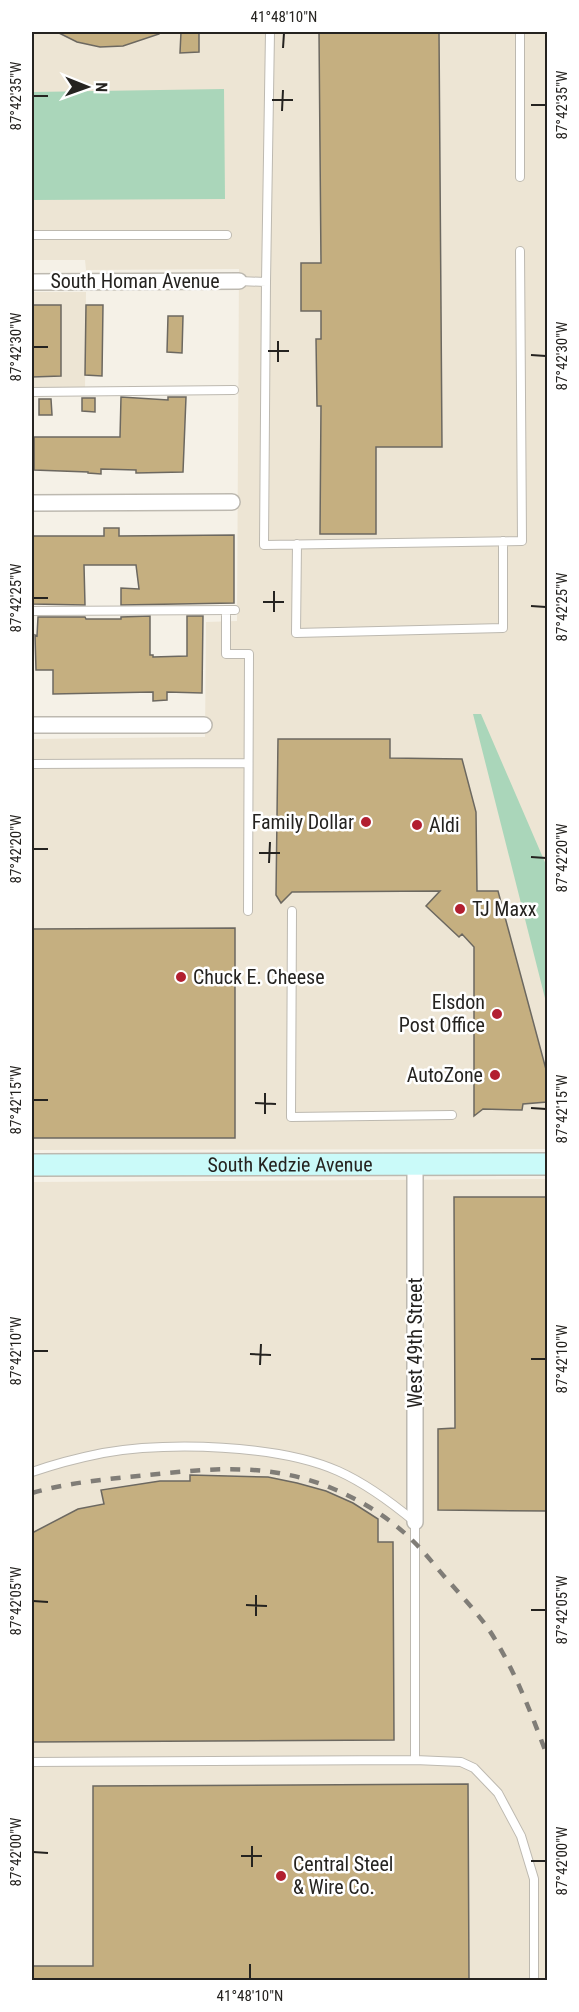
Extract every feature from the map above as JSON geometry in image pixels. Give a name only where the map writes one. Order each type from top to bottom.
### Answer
[{"type":"main road","name":"South Kedzie Avenue","points":[[32,1165],[548,1164]]},
{"type":"street","name":"South Homan Avenue","points":[[32,282],[239,281]]},
{"type":"street","points":[[32,503],[232,502]]},
{"type":"street","points":[[32,725],[204,725]]},
{"type":"street","name":"West 49th Street","points":[[414,1522],[415,1164]]},
{"type":"lane","points":[[270,32],[264,544],[522,541],[520,251]]},
{"type":"lane","points":[[520,32],[520,177]]},
{"type":"lane","points":[[32,235],[227,235]]},
{"type":"lane","points":[[239,281],[266,282]]},
{"type":"lane","points":[[32,392],[234,390]]},
{"type":"lane","points":[[297,544],[296,633],[503,628],[503,541]]},
{"type":"lane","points":[[32,611],[231,610],[226,654],[249,654],[248,911]]},
{"type":"lane","points":[[32,764],[248,763]]},
{"type":"lane","points":[[292,911],[291,1117],[452,1115]]},
{"type":"lane","points":[[32,1472],[104,1453],[146,1449],[185,1448],[270,1452],[336,1470],[392,1503],[414,1522],[416,1760]]},
{"type":"lane","points":[[32,1762],[416,1760],[461,1762],[474,1768],[498,1793],[521,1836],[534,1879],[534,1980]]},
{"type":"shaded area","points":[[32,32],[547,32],[547,1149],[32,1150],[32,739],[205,737],[206,622],[237,621],[239,269],[86,270],[85,260],[32,260]]},
{"type":"shaded area","points":[[32,292],[86,292],[85,392],[32,392]]},
{"type":"shaded area","points":[[547,1179],[547,1980],[32,1980],[32,1182]]},
{"type":"green space","points":[[224,89],[225,199],[32,200],[32,92]]},
{"type":"green space","points":[[473,714],[481,714],[547,867],[547,1006]]},
{"type":"building","points":[[57,32],[159,32],[159,34],[123,46],[100,47],[77,42]]},
{"type":"building","points":[[181,32],[199,32],[199,52],[180,53]]},
{"type":"building","points":[[319,32],[439,32],[442,447],[376,447],[376,534],[320,534],[321,406],[317,406],[316,339],[321,339],[321,311],[301,311],[301,263],[321,263]]},
{"type":"building","points":[[32,305],[61,305],[61,376],[32,377]]},
{"type":"building","points":[[86,305],[103,305],[102,376],[85,375]]},
{"type":"building","points":[[168,316],[183,316],[182,353],[167,352]]},
{"type":"building","points":[[121,397],[168,400],[168,397],[186,397],[183,472],[136,473],[136,470],[101,469],[101,474],[34,470],[34,437],[120,437]]},
{"type":"building","points":[[82,398],[95,398],[95,412],[82,411]]},
{"type":"building","points":[[39,399],[51,399],[52,415],[39,415]]},
{"type":"building","points":[[104,528],[119,528],[119,536],[234,535],[234,603],[121,605],[121,588],[139,589],[136,565],[84,565],[85,605],[32,604],[32,536],[104,536]]},
{"type":"building","points":[[150,616],[150,655],[153,657],[187,656],[187,616],[203,616],[202,693],[167,692],[167,700],[153,701],[153,692],[53,694],[53,670],[36,670],[35,635],[37,636],[38,617],[121,619],[121,617]]},
{"type":"building","points":[[278,739],[390,739],[390,758],[462,759],[476,812],[477,891],[498,891],[547,1073],[547,1102],[523,1104],[522,1110],[483,1109],[474,1116],[474,947],[462,934],[459,937],[426,906],[440,891],[292,892],[281,903],[276,895]]},
{"type":"building","points":[[235,928],[235,1138],[32,1138],[32,929]]},
{"type":"building","points":[[454,1197],[548,1197],[548,1511],[438,1510],[438,1429],[455,1428]]},
{"type":"building","points":[[190,1475],[268,1477],[297,1483],[326,1491],[353,1503],[378,1519],[378,1542],[393,1542],[394,1740],[32,1742],[32,1533],[78,1509],[104,1504],[101,1490],[160,1481],[190,1481]]},
{"type":"building","name":"Central Steel & Wire Co.","points":[[468,1784],[469,1980],[32,1980],[32,1966],[93,1966],[93,1786]]},
{"type":"railway","points":[[32,1493],[104,1480],[183,1471],[236,1469],[272,1472],[306,1479],[357,1500],[388,1520],[415,1543],[486,1626],[518,1684],[548,1758]]},
{"type":"place","name":"Family Dollar","points":[[366,822]]},
{"type":"place","name":"Aldi","points":[[417,825]]},
{"type":"place","name":"TJ Maxx","points":[[460,909]]},
{"type":"place","name":"Chuck E. Cheese","points":[[181,977]]},
{"type":"place","name":"Elsdon Post Office","points":[[497,1014]]},
{"type":"place","name":"AutoZone","points":[[495,1075]]},
{"type":"place","name":"Central Steel & Wire Co.","points":[[281,1876]]}]
